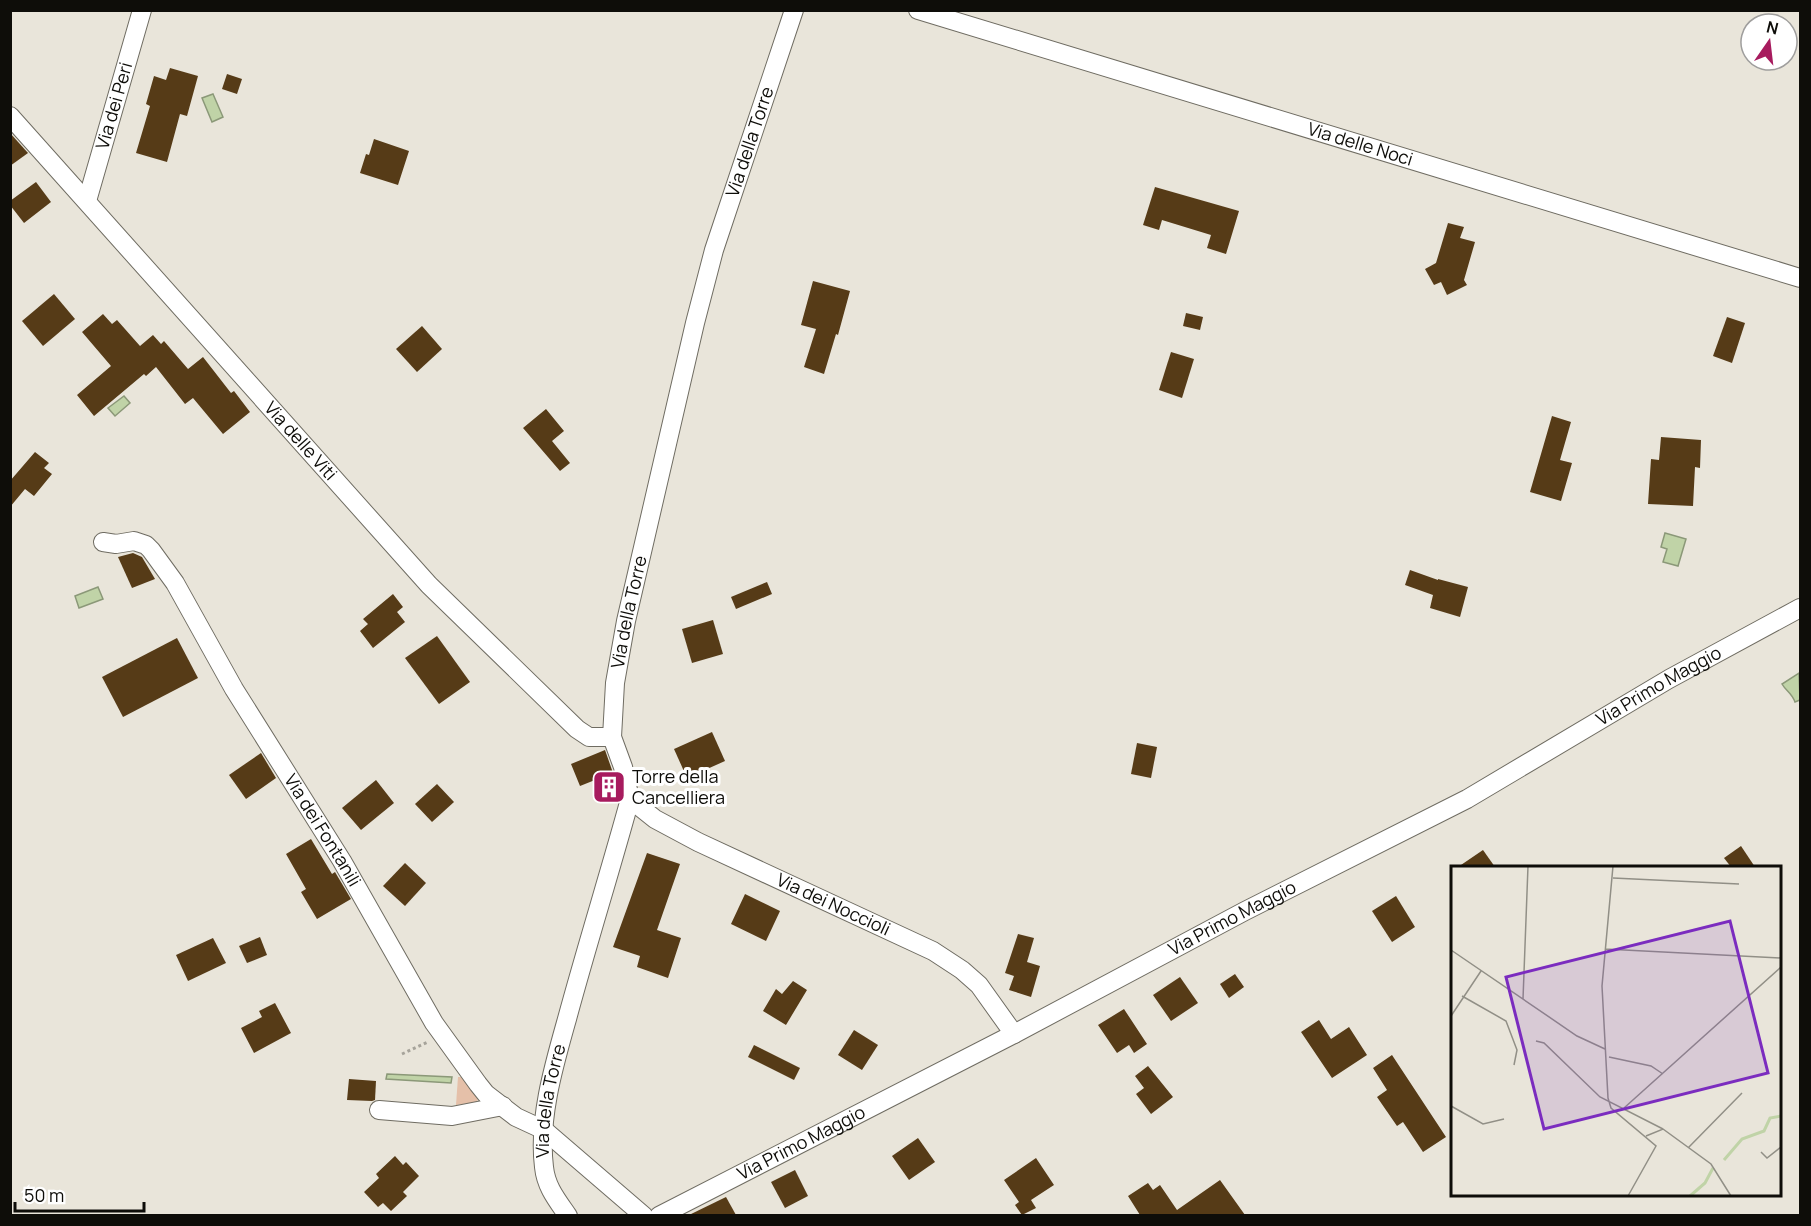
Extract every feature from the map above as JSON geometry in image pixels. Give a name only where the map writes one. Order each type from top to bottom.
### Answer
[{"type":"street","name":"Via dei Peri","points":[[87,201],[142,10]]},
{"type":"street","name":"Via della Torre","points":[[568,1215],[552,1194],[546,1179],[543,1166],[544,1130],[550,1085],[560,1044],[630,799],[623,767],[612,737],[615,683],[626,621],[695,322],[729,202],[794,10]]},
{"type":"street","name":"Via delle Noci","points":[[918,10],[1800,278]]},
{"type":"street","name":"Via delle Viti","points":[[10,116],[429,585],[577,729],[589,736],[612,737]]},
{"type":"street","name":"Via dei Fontanili","points":[[103,542],[116,544],[134,541],[146,544],[151,549],[175,583],[234,689],[342,861],[434,1023],[486,1094],[526,1122],[544,1130]]},
{"type":"street","name":"Via Primo Maggio","points":[[659,1215],[1014,1034],[1245,911],[1467,799],[1669,679],[1800,608]]},
{"type":"street","name":"Via dei Noccioli","points":[[630,799],[655,819],[698,842],[933,951],[962,970],[979,985],[1014,1034]]},
{"type":"street","points":[[379,1110],[452,1116],[503,1106]]},
{"type":"street","points":[[544,1130],[644,1215]]},
{"type":"path","points":[[402,1054],[443,1035]]},
{"type":"shaded area","points":[[213,94],[223,117],[212,122],[202,98]]},
{"type":"shaded area","points":[[124,396],[130,403],[115,416],[108,408]]},
{"type":"shaded area","points":[[1665,533],[1686,539],[1678,566],[1663,562],[1667,549],[1661,547]]},
{"type":"shaded area","points":[[98,587],[103,599],[79,608],[75,596]]},
{"type":"shaded area","points":[[1799,673],[1800,700],[1795,702],[1782,684]]},
{"type":"shaded area","points":[[387,1074],[452,1077],[451,1083],[386,1079]]},
{"type":"shaded area","points":[[458,1077],[461,1077],[478,1098],[477,1102],[456,1105]]},
{"type":"building","points":[[170,68],[198,76],[187,116],[180,114],[167,162],[136,153],[150,106],[146,104],[154,76],[166,80]]},
{"type":"building","points":[[227,74],[242,79],[237,94],[222,89]]},
{"type":"building","points":[[10,133],[28,153],[10,166]]},
{"type":"building","points":[[374,139],[409,151],[398,185],[360,173]]},
{"type":"building","points":[[36,182],[51,202],[24,223],[10,205],[10,201]]},
{"type":"building","points":[[1155,187],[1239,211],[1226,254],[1207,248],[1211,235],[1162,220],[1159,230],[1143,225]]},
{"type":"building","points":[[1448,223],[1464,227],[1460,238],[1475,242],[1464,280],[1467,285],[1447,295],[1441,282],[1434,285],[1425,269],[1436,263]]},
{"type":"building","points":[[813,281],[850,291],[824,374],[804,367],[816,329],[801,325]]},
{"type":"building","points":[[54,294],[75,319],[43,346],[22,321]]},
{"type":"building","points":[[1186,313],[1203,317],[1200,330],[1183,326]]},
{"type":"building","points":[[103,314],[112,324],[117,320],[140,346],[153,335],[161,344],[164,341],[188,369],[203,357],[231,393],[234,391],[250,412],[223,434],[193,398],[185,404],[156,367],[146,376],[144,374],[94,416],[77,395],[111,366],[82,332]]},
{"type":"building","points":[[1727,317],[1745,323],[1732,363],[1713,356]]},
{"type":"building","points":[[422,326],[442,349],[417,372],[396,349]]},
{"type":"building","points":[[1171,352],[1194,359],[1182,398],[1159,390]]},
{"type":"building","points":[[546,409],[564,431],[552,441],[570,463],[560,471],[523,428]]},
{"type":"building","points":[[1552,416],[1571,422],[1560,460],[1572,463],[1561,501],[1530,492]]},
{"type":"building","points":[[1661,437],[1701,440],[1700,468],[1695,467],[1693,506],[1648,504],[1651,459],[1659,460]]},
{"type":"building","points":[[35,452],[49,463],[44,468],[52,474],[34,496],[25,489],[10,507],[10,481]]},
{"type":"building","points":[[133,553],[142,557],[155,579],[132,588],[118,557]]},
{"type":"building","points":[[1410,570],[1468,587],[1460,617],[1430,608],[1433,595],[1405,585]]},
{"type":"building","points":[[767,582],[772,594],[736,609],[731,597]]},
{"type":"building","points":[[393,594],[403,607],[397,612],[405,622],[373,648],[360,631],[368,624],[363,619]]},
{"type":"building","points":[[713,620],[723,654],[692,663],[682,629]]},
{"type":"building","points":[[437,636],[470,682],[439,704],[405,658]]},
{"type":"building","points":[[177,638],[198,678],[123,717],[102,677]]},
{"type":"building","points":[[712,732],[725,761],[687,778],[674,749]]},
{"type":"building","points":[[1137,743],[1157,747],[1151,778],[1131,774]]},
{"type":"building","points":[[605,750],[617,793],[603,799],[595,780],[580,786],[571,764]]},
{"type":"building","points":[[261,753],[276,778],[246,799],[229,775]]},
{"type":"building","points":[[376,780],[394,803],[361,830],[342,808]]},
{"type":"building","points":[[437,784],[454,802],[432,822],[415,804]]},
{"type":"building","points":[[311,839],[332,874],[335,872],[351,899],[317,919],[301,892],[306,889],[286,854]]},
{"type":"building","points":[[1741,846],[1754,866],[1730,866],[1724,858]]},
{"type":"building","points":[[1483,850],[1494,866],[1459,866]]},
{"type":"building","points":[[647,853],[680,864],[657,930],[681,938],[668,978],[637,967],[640,956],[613,947]]},
{"type":"building","points":[[405,863],[426,883],[405,906],[383,886]]},
{"type":"building","points":[[745,894],[780,911],[766,941],[731,924]]},
{"type":"building","points":[[1396,896],[1415,927],[1392,942],[1372,911]]},
{"type":"building","points":[[1018,934],[1034,938],[1027,962],[1040,966],[1031,997],[1009,990],[1014,976],[1005,973]]},
{"type":"building","points":[[260,937],[267,955],[247,963],[239,946]]},
{"type":"building","points":[[213,938],[226,963],[188,981],[176,955]]},
{"type":"building","points":[[1235,974],[1244,987],[1229,998],[1220,984]]},
{"type":"building","points":[[1180,977],[1198,1003],[1171,1021],[1153,995]]},
{"type":"building","points":[[793,981],[807,990],[786,1025],[763,1011],[776,989],[782,994]]},
{"type":"building","points":[[275,1003],[291,1033],[254,1053],[241,1028],[262,1017],[259,1011]]},
{"type":"building","points":[[1124,1009],[1147,1044],[1134,1053],[1129,1045],[1117,1053],[1098,1025]]},
{"type":"building","points":[[1319,1020],[1331,1039],[1349,1027],[1367,1055],[1332,1078],[1301,1032]]},
{"type":"building","points":[[854,1030],[878,1045],[862,1070],[838,1055]]},
{"type":"building","points":[[754,1045],[800,1068],[794,1080],[748,1057]]},
{"type":"building","points":[[1392,1055],[1446,1137],[1423,1152],[1403,1122],[1397,1126],[1377,1097],[1387,1090],[1373,1068]]},
{"type":"building","points":[[1148,1066],[1173,1097],[1151,1114],[1136,1094],[1144,1088],[1135,1076]]},
{"type":"building","points":[[349,1079],[376,1081],[375,1100],[347,1100]]},
{"type":"building","points":[[918,1138],[935,1162],[909,1180],[892,1156]]},
{"type":"building","points":[[395,1156],[403,1165],[406,1162],[419,1176],[403,1192],[407,1196],[391,1211],[383,1203],[378,1207],[364,1192],[379,1178],[376,1174]]},
{"type":"building","points":[[1036,1158],[1054,1185],[1031,1200],[1036,1208],[1022,1215],[1015,1205],[1019,1202],[1004,1180]]},
{"type":"building","points":[[795,1170],[808,1196],[785,1208],[771,1182]]},
{"type":"building","points":[[1220,1180],[1245,1215],[1140,1215],[1128,1196],[1148,1183],[1153,1190],[1160,1185],[1177,1210]]},
{"type":"building","points":[[726,1197],[736,1215],[689,1215]]},
{"type":"place","name":"Torre della Cancelliera","points":[[609,787]]}]
